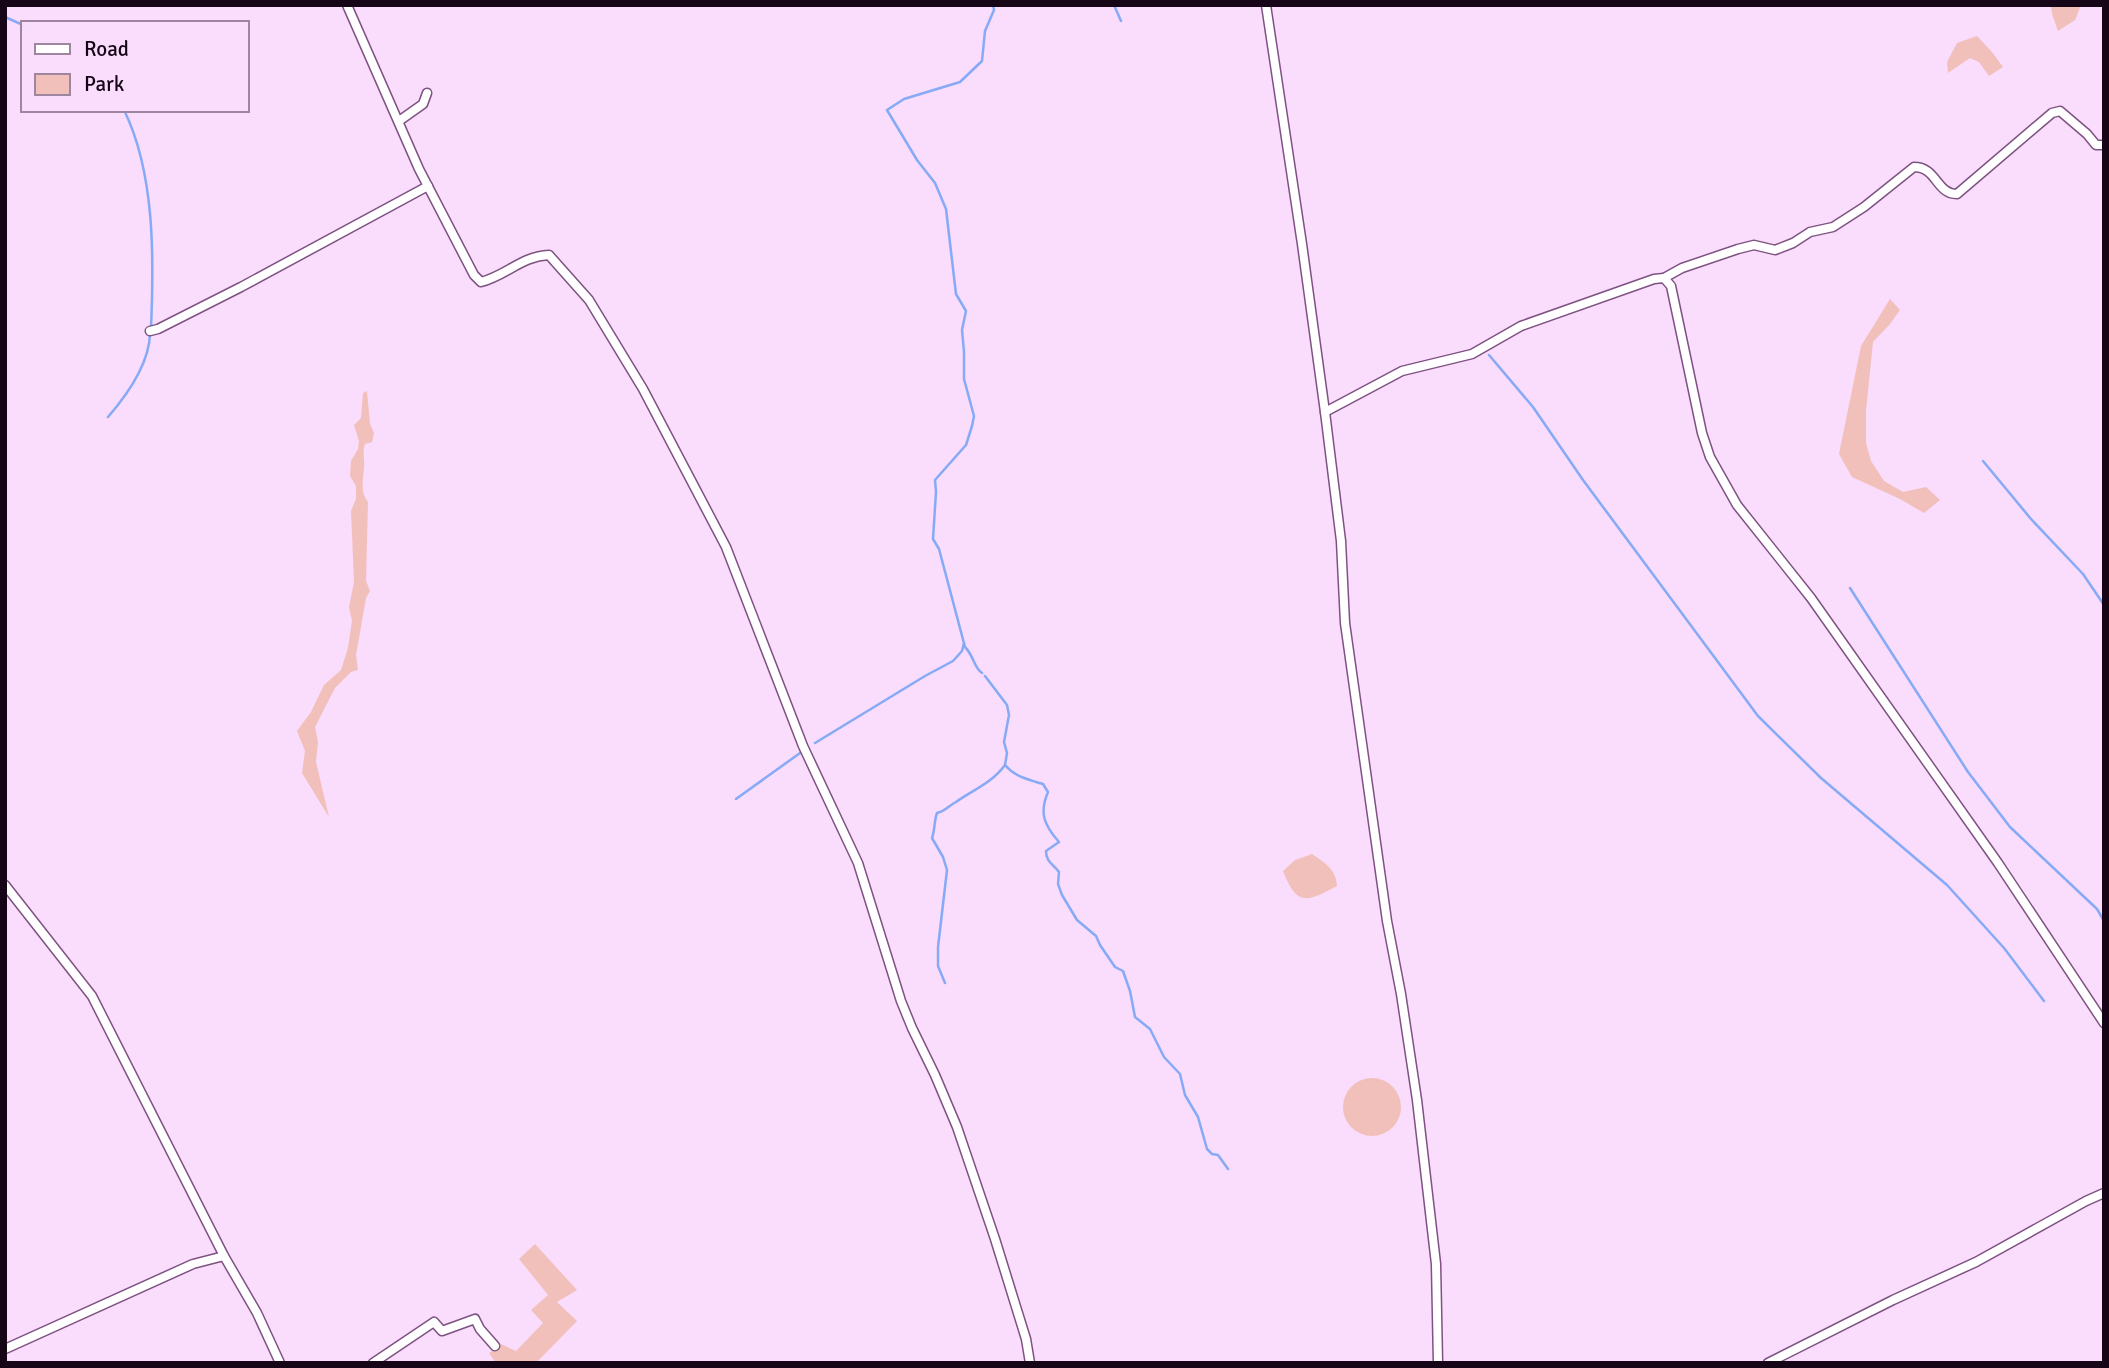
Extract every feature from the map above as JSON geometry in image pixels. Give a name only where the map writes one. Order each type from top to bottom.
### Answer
[{"type":"street","points":[[347,5],[428,186],[474,275],[481,282],[534,255],[549,255],[574,281],[589,300],[643,389],[726,547],[803,746],[858,863],[901,1001],[957,1128],[1026,1339],[1030,1363]]},
{"type":"street","points":[[1266,5],[1325,412],[1341,541],[1345,622],[1387,921],[1417,1100],[1436,1264],[1438,1363]]},
{"type":"street","points":[[399,121],[423,104],[427,93]]},
{"type":"street","points":[[1325,412],[1402,371],[1472,354],[1521,326],[1746,247],[1754,245],[1775,250],[1810,232],[1833,227],[1864,207],[1914,167],[1923,167],[1941,187],[1951,194],[1957,194],[2052,113],[2060,111],[2096,145],[2104,145]]},
{"type":"street","points":[[150,331],[241,287],[428,186]]},
{"type":"street","points":[[1664,278],[1671,286],[1706,445],[1737,505],[1819,609],[1998,863],[2104,1023]]},
{"type":"street","points":[[5,886],[92,996],[224,1256],[257,1312],[280,1363]]},
{"type":"street","points":[[1768,1363],[1976,1262],[2086,1201],[2104,1194]]},
{"type":"street","points":[[5,1349],[193,1264],[224,1256]]},
{"type":"street","points":[[373,1363],[434,1322],[442,1331],[475,1320],[495,1346]]},
{"type":"green space","points":[[2051,5],[2081,5],[2075,20],[2058,31]]},
{"type":"green space","points":[[1977,36],[2003,67],[1989,76],[1979,62],[1970,58],[1948,73],[1947,62],[1957,43]]},
{"type":"green space","points":[[1890,299],[1900,310],[1873,342],[1866,411],[1866,443],[1871,461],[1884,481],[1903,492],[1926,487],[1940,500],[1924,513],[1852,477],[1839,454],[1861,346]]},
{"type":"green space","points":[[367,391],[370,424],[374,433],[372,442],[364,447],[363,481],[368,502],[366,581],[370,591],[366,598],[356,655],[358,670],[351,672],[335,688],[315,727],[318,742],[316,762],[329,817],[302,773],[305,751],[297,731],[311,712],[324,685],[341,670],[348,648],[352,621],[349,607],[354,582],[351,511],[356,499],[356,486],[350,476],[351,461],[359,441],[354,425],[361,418],[363,393]]},
{"type":"green space","points":[[1312,854],[1332,871],[1337,886],[1304,898],[1293,891],[1283,871],[1295,860]]},
{"type":"green space","points":[[1372,1078],[1388,1083],[1396,1091],[1401,1107],[1396,1123],[1388,1131],[1372,1136],[1356,1131],[1348,1123],[1343,1107],[1348,1091],[1356,1083]]},
{"type":"green space","points":[[535,1244],[577,1290],[557,1302],[577,1321],[536,1363],[496,1363],[489,1353],[501,1344],[516,1351],[543,1323],[531,1310],[548,1295],[519,1259]]},
{"type":"waterway","points":[[982,673],[965,647],[939,549],[933,539],[935,480],[966,445],[974,416],[964,379],[962,330],[966,311],[956,294],[946,209],[935,183],[917,160],[887,110],[904,99],[960,82],[982,61],[985,31],[994,10],[993,5]]},
{"type":"waterway","points":[[1114,5],[1121,21]]},
{"type":"waterway","points":[[5,17],[21,24]]},
{"type":"waterway","points":[[125,112],[142,161],[147,188],[152,245],[151,328]]},
{"type":"waterway","points":[[108,417],[141,368],[149,346],[150,334]]},
{"type":"waterway","points":[[1489,355],[1533,407],[1583,480],[1758,716],[1821,778],[1947,885],[2004,948],[2044,1001]]},
{"type":"waterway","points":[[1983,461],[2031,519],[2083,574],[2104,605]]},
{"type":"waterway","points":[[1850,588],[1968,772],[2010,827],[2097,909],[2104,921]]},
{"type":"waterway","points":[[815,743],[953,661],[962,651],[964,643]]},
{"type":"waterway","points":[[985,676],[1007,705],[1009,715],[1004,742],[1007,753],[1005,765],[1018,775],[1043,784],[1048,792],[1044,818],[1059,842],[1046,851],[1046,855],[1059,872],[1058,884],[1062,895],[1077,920],[1096,936],[1115,967],[1123,971],[1135,1017],[1150,1029],[1164,1057],[1180,1074],[1185,1095],[1198,1117],[1207,1149],[1218,1155],[1228,1169]]},
{"type":"waterway","points":[[736,799],[800,753]]},
{"type":"waterway","points":[[945,983],[938,966],[938,947],[947,870],[932,838],[936,816],[988,781],[1005,765]]}]
